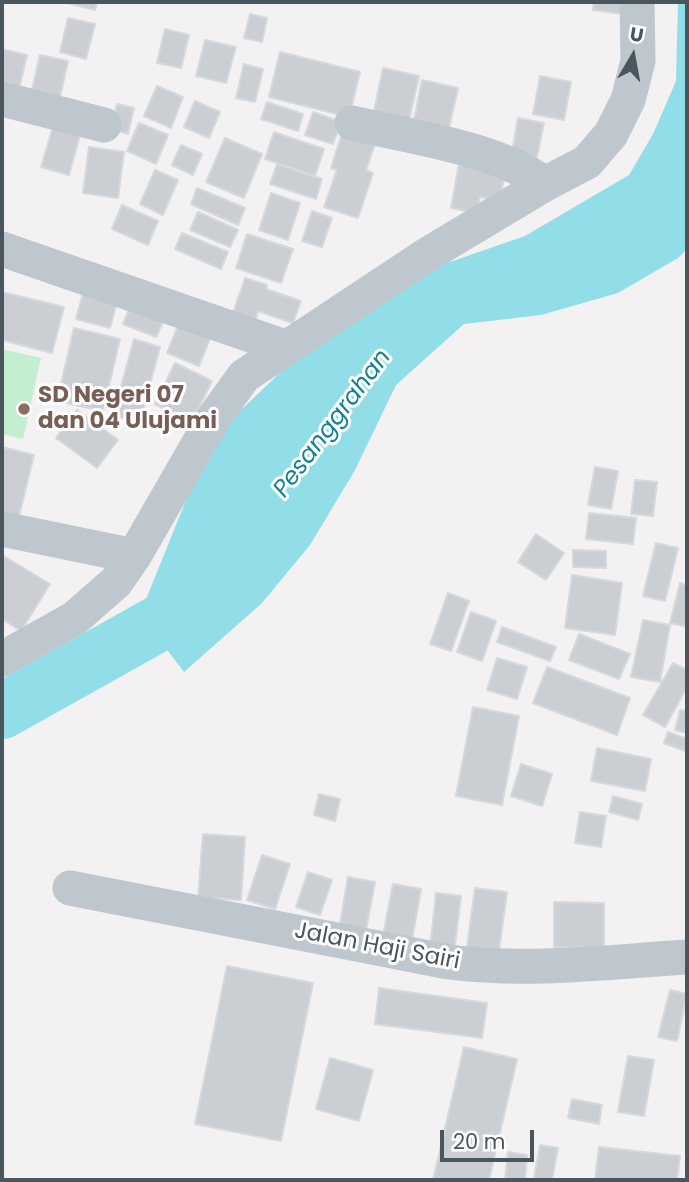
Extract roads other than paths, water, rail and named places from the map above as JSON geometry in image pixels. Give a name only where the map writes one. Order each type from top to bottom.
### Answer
[{"type":"street","points":[[2,659],[75,618],[116,582],[134,556],[213,419],[244,376],[425,256],[587,162],[611,134],[628,100],[638,61],[637,2]]},
{"type":"street","points":[[2,99],[104,125]]},
{"type":"street","points":[[352,123],[500,160],[531,174],[545,184]]},
{"type":"street","points":[[2,249],[285,347]]},
{"type":"street","points":[[2,529],[134,556]]},
{"type":"street","name":"Jalan Haji Sairi","points":[[70,888],[449,962],[482,966],[529,967],[687,957]]},
{"type":"water","points":[[678,2],[687,2],[687,249],[678,258],[618,293],[541,315],[464,324],[396,385],[355,470],[310,545],[262,603],[184,672],[140,614],[215,435],[288,365],[444,264],[525,236],[629,175],[653,134],[676,81]]},
{"type":"waterway","name":"Pesanggrahan","points":[[2,711],[211,594],[215,589]]},
{"type":"place","name":"SD Negeri 07 dan 04 Ulujami","points":[[24,409]]}]
